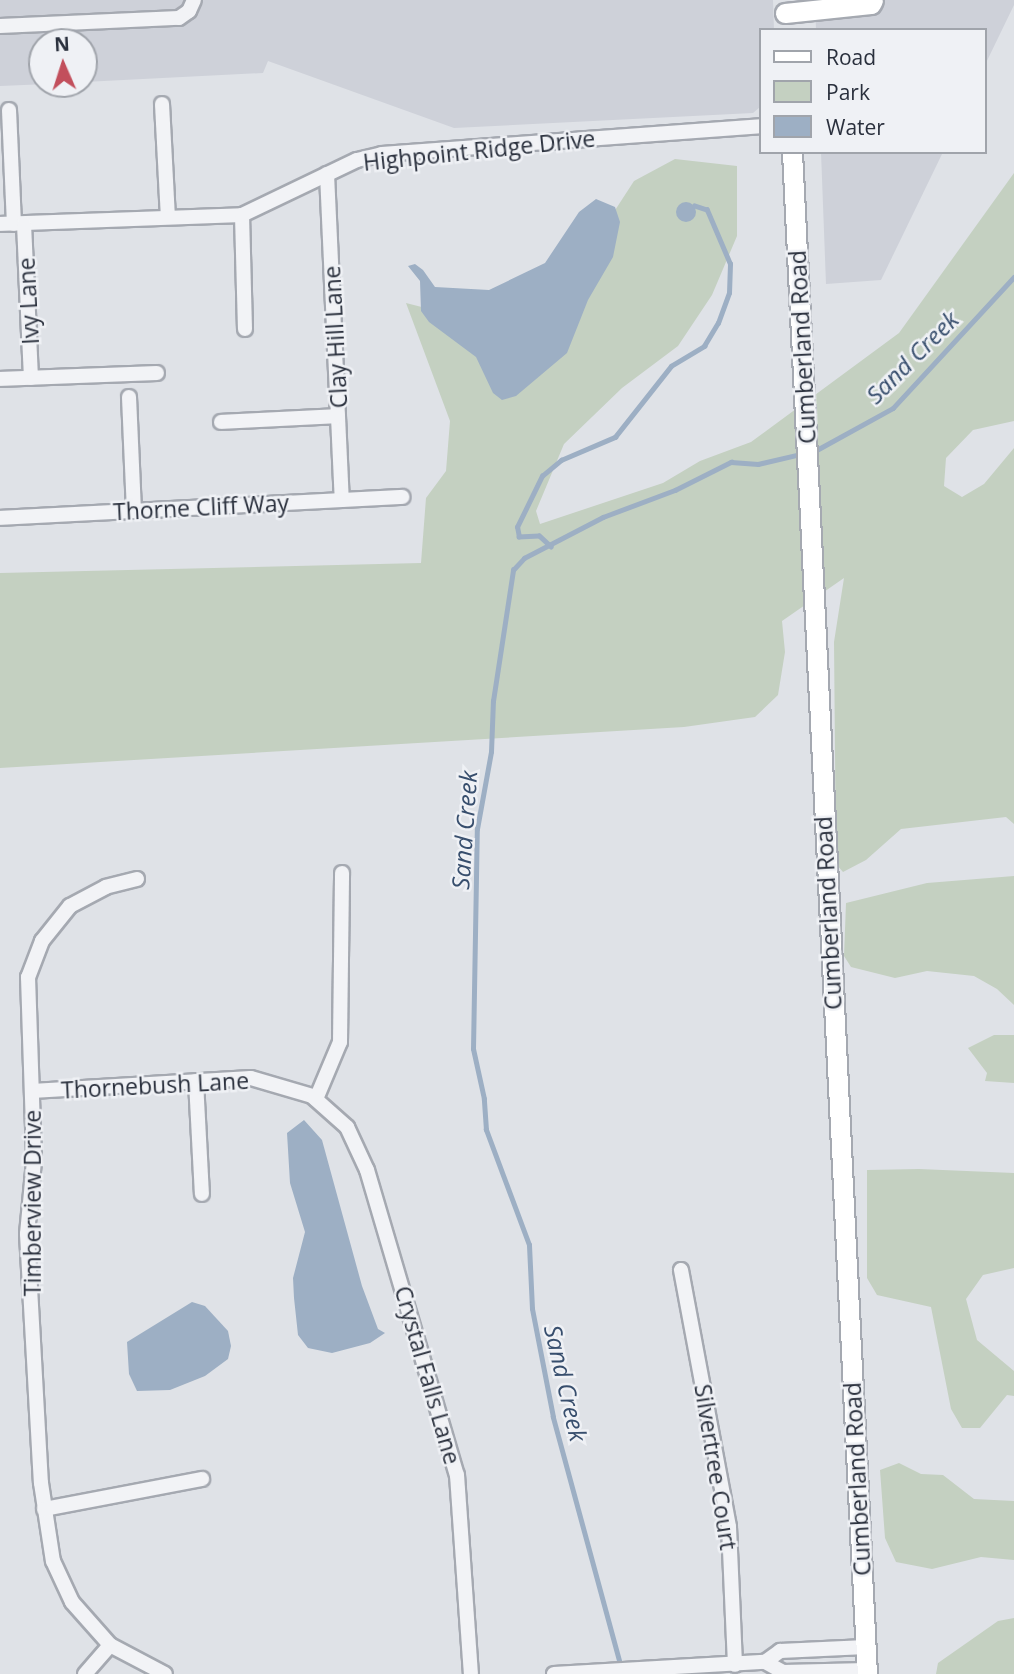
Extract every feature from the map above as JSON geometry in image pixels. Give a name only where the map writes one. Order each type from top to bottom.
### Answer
[{"type":"main road","points":[[785,14],[871,4],[873,0]]},
{"type":"main road","name":"Cumberland Road","points":[[792,154],[867,1672]]},
{"type":"street","points":[[0,26],[179,18],[189,11],[194,0]]},
{"type":"street","points":[[162,104],[168,217]]},
{"type":"street","name":"Ivy Lane","points":[[9,110],[13,224],[31,378]]},
{"type":"street","name":"Highpoint Ridge Drive","points":[[13,224],[242,215],[327,174],[382,154],[758,126]]},
{"type":"street","name":"Clay Hill Lane","points":[[327,174],[342,500]]},
{"type":"street","points":[[242,215],[245,329]]},
{"type":"street","points":[[0,379],[157,373]]},
{"type":"street","points":[[129,397],[134,511]]},
{"type":"street","points":[[221,422],[338,416]]},
{"type":"street","name":"Thorne Cliff Way","points":[[0,517],[402,497]]},
{"type":"street","points":[[316,1099],[340,1042],[342,873]]},
{"type":"street","name":"Timberview Drive","points":[[110,1645],[62,1583],[47,1537],[27,1234],[34,1161],[27,987],[42,941],[70,906],[106,887],[137,879]]},
{"type":"street","points":[[196,1081],[202,1194]]},
{"type":"street","name":"Thornebush Lane","points":[[32,1091],[196,1081],[271,1081],[316,1099]]},
{"type":"street","name":"Crystal Falls Lane","points":[[316,1099],[347,1127],[368,1170],[457,1475],[471,1674]]},
{"type":"street","name":"Silvertree Court","points":[[681,1270],[729,1527],[735,1664]]},
{"type":"street","points":[[44,1509],[202,1479]]},
{"type":"street","points":[[85,1674],[110,1645],[165,1674]]},
{"type":"street","points":[[554,1674],[765,1662],[780,1651],[866,1647]]},
{"type":"street","points":[[765,1662],[783,1672],[867,1672]]},
{"type":"shaded area","points":[[0,0],[773,0],[774,28],[758,28],[758,109],[753,113],[454,128],[268,61],[263,73],[98,81],[98,28],[28,28],[28,85],[0,86]]},
{"type":"shaded area","points":[[815,0],[1014,0],[986,63],[986,28],[816,28]]},
{"type":"shaded area","points":[[821,154],[942,154],[881,280],[826,284]]},
{"type":"green space","points":[[675,159],[737,166],[737,236],[712,295],[678,346],[622,388],[564,444],[536,511],[540,524],[663,483],[700,461],[751,442],[899,333],[1014,173],[1014,421],[973,430],[946,458],[944,486],[962,497],[984,484],[1014,448],[1014,824],[1006,817],[901,829],[866,860],[843,872],[836,864],[834,642],[844,578],[782,621],[785,652],[778,695],[755,717],[684,727],[0,768],[0,573],[421,563],[426,498],[446,471],[450,421],[406,303],[453,315],[597,238],[634,181]]},
{"type":"green space","points":[[1014,876],[1014,1005],[997,989],[974,976],[927,971],[895,978],[851,967],[844,956],[846,903],[927,883]]},
{"type":"green space","points":[[994,1035],[1014,1035],[1014,1083],[985,1081],[987,1073],[968,1048]]},
{"type":"green space","points":[[867,1170],[1014,1173],[1014,1268],[983,1275],[966,1299],[977,1340],[1014,1371],[1014,1396],[1007,1395],[980,1428],[962,1428],[951,1409],[931,1307],[877,1295],[867,1278]]},
{"type":"green space","points":[[899,1463],[921,1474],[943,1475],[974,1499],[1014,1501],[1014,1560],[981,1557],[932,1569],[896,1562],[885,1538],[880,1470]]},
{"type":"green space","points":[[1014,1618],[1014,1674],[936,1674],[938,1663],[998,1621]]},
{"type":"water","points":[[596,199],[615,207],[620,222],[613,257],[588,300],[567,353],[516,396],[502,400],[493,393],[476,357],[429,322],[421,311],[420,281],[408,266],[415,264],[423,270],[435,287],[489,290],[545,263],[579,212]]},
{"type":"water","points":[[686,202],[693,205],[696,212],[693,219],[686,222],[679,219],[676,212],[679,205]]},
{"type":"water","points":[[304,1120],[322,1140],[362,1286],[378,1329],[385,1333],[370,1343],[332,1353],[308,1348],[298,1335],[293,1278],[305,1232],[290,1183],[287,1133]]},
{"type":"water","points":[[192,1302],[205,1306],[228,1331],[231,1346],[228,1359],[205,1376],[170,1390],[137,1391],[129,1374],[127,1342]]},
{"type":"waterway","points":[[551,547],[539,536],[519,537],[517,527],[542,476],[561,460],[615,437],[671,366],[704,346],[718,323],[729,293],[730,264],[707,210],[695,206]]},
{"type":"waterway","name":"Sand Creek","points":[[813,452],[893,408],[1014,277]]},
{"type":"waterway","name":"Sand Creek","points":[[621,1668],[553,1417],[532,1309],[529,1245],[486,1130],[484,1099],[473,1049],[477,829],[491,752],[493,701],[513,570],[524,558],[603,517],[675,490],[731,462],[758,464],[801,454]]}]
